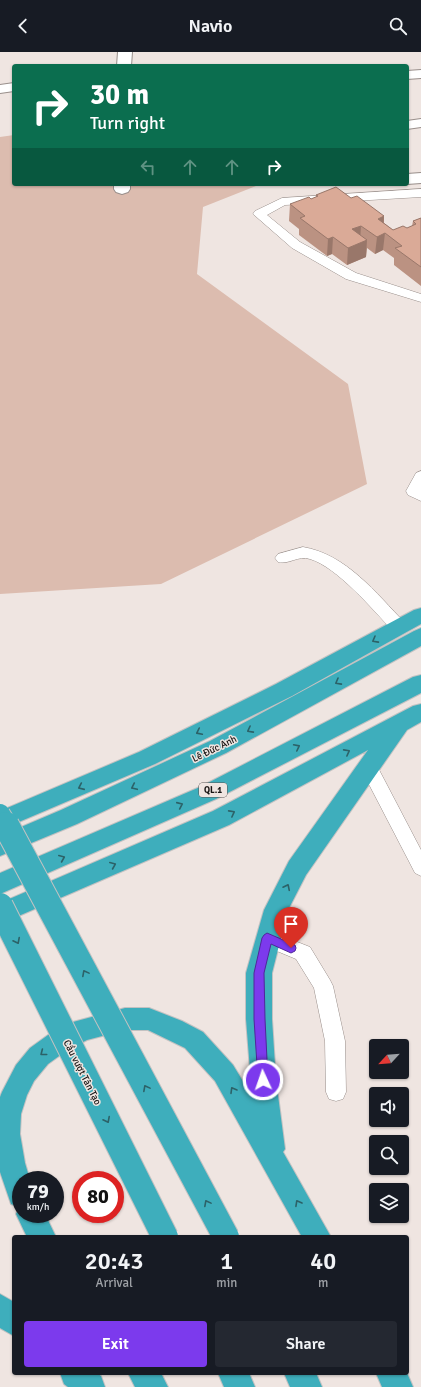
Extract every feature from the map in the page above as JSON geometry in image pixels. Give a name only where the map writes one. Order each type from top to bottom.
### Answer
[{"type":"highway","name":"Lê Đức Anh","points":[[0,846],[70,817],[218,747],[291,697],[399,627],[421,615]]},
{"type":"highway","name":"Lê Đức Anh","points":[[0,821],[291,697],[421,636]]},
{"type":"highway","name":"QL.1","points":[[0,884],[208,793],[421,683]]},
{"type":"highway","points":[[0,914],[221,818],[421,712]]},
{"type":"highway","points":[[272,1158],[263,1080],[260,1019],[259,973],[267,938],[276,910],[296,868],[399,724]]},
{"type":"highway","points":[[0,814],[225,1235]]},
{"type":"highway","name":"Cầu vượt Tân Tạo","points":[[0,906],[164,1235]]},
{"type":"highway","points":[[13,1171],[7,1134],[8,1114],[15,1092],[24,1073],[39,1056],[69,1036],[82,1030],[125,1019],[148,1019],[173,1029],[194,1040],[224,1074],[316,1235]]},
{"type":"highway","points":[[35,1223],[41,1235]]},
{"type":"highway","points":[[0,1309],[12,1319]]},
{"type":"highway","points":[[77,1375],[90,1387]]},
{"type":"highway","points":[[145,1375],[154,1387]]},
{"type":"highway","points":[[235,1375],[240,1387]]},
{"type":"highway","points":[[300,1375],[307,1387]]},
{"type":"highway","points":[[392,1375],[398,1387]]},
{"type":"street","points":[[124,64],[125,52]]},
{"type":"street","points":[[409,75],[421,74]]},
{"type":"street","points":[[0,89],[12,87]]},
{"type":"street","points":[[409,125],[421,123]]},
{"type":"street","points":[[409,179],[421,178]]},
{"type":"lane","points":[[421,193],[282,202],[259,214],[296,245],[351,276],[421,298]]},
{"type":"lane","points":[[421,476],[413,491],[421,496]]},
{"type":"lane","points":[[282,558],[304,552],[323,556],[348,577],[399,627]]},
{"type":"lane","points":[[369,767],[421,868]]},
{"type":"lane","points":[[267,938],[303,953],[323,986],[335,1041],[336,1092]]},
{"type":"shaded area","points":[[12,135],[12,186],[256,186],[203,207],[197,274],[348,384],[367,484],[161,584],[0,594],[0,137]]},
{"type":"building","points":[[336,187],[351,198],[357,196],[384,216],[378,219],[393,230],[403,226],[407,228],[416,224],[413,221],[421,218],[421,267],[395,248],[402,246],[385,233],[377,237],[361,226],[352,229],[367,240],[348,248],[333,237],[328,239],[300,218],[305,216],[290,204],[309,197],[311,199],[318,196],[316,195]]},
{"type":"route","points":[[263,1080],[259,973],[267,938],[291,948]]}]
